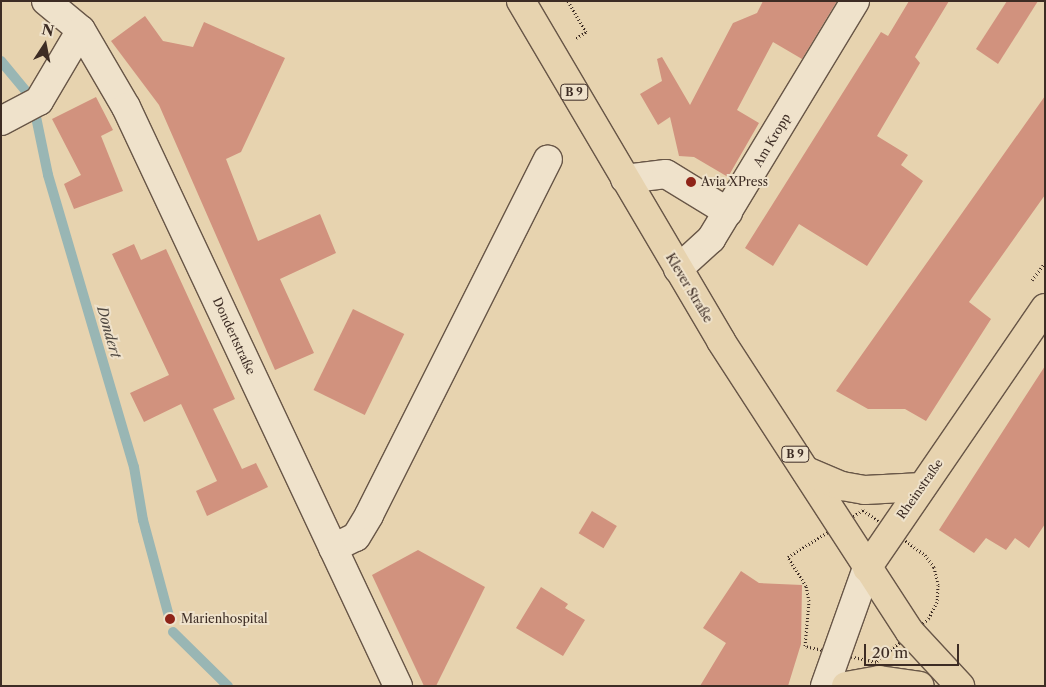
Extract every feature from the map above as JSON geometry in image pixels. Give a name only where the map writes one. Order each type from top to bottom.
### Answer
[{"type":"main road","name":"Klever Straße","points":[[521,1],[678,268],[867,568]]},
{"type":"main road","name":"Rheinstraße","points":[[867,568],[1045,308]]},
{"type":"main road","points":[[806,471],[842,486],[865,490],[922,487]]},
{"type":"main road","name":"B 9","points":[[867,568],[910,632],[960,686]]},
{"type":"main road","points":[[846,686],[879,680],[920,686]]},
{"type":"street","name":"Dondertstraße","points":[[46,1],[80,30],[126,107],[398,686]]},
{"type":"street","name":"Am Kropp","points":[[678,268],[711,240],[855,1]]},
{"type":"street","points":[[1,120],[32,103],[80,30]]},
{"type":"street","points":[[334,548],[356,537],[369,515],[548,159]]},
{"type":"street","points":[[625,179],[666,174],[728,212]]},
{"type":"street","name":"Rheinstraße","points":[[824,686],[867,568]]},
{"type":"path","points":[[805,646],[808,594],[788,557],[863,510]]},
{"type":"path","points":[[913,546],[926,555],[934,567],[938,585],[937,602],[929,618]]},
{"type":"building","points":[[763,1],[837,1],[802,59],[773,42],[737,110],[759,123],[728,177],[694,157],[679,156],[670,117],[658,125],[640,94],[662,81],[657,59],[662,57],[690,105],[733,23],[757,13]]},
{"type":"building","points":[[909,1],[949,1],[915,57],[920,63],[877,136],[908,155],[901,165],[923,181],[867,266],[799,224],[773,266],[745,248],[881,32],[888,36]]},
{"type":"building","points":[[1007,1],[1038,1],[998,64],[976,49]]},
{"type":"building","points":[[145,16],[163,41],[193,47],[204,22],[285,58],[241,152],[226,159],[258,241],[320,214],[336,253],[280,279],[314,353],[275,370],[159,105],[111,41]]},
{"type":"building","points":[[1045,96],[1045,195],[969,302],[991,319],[926,421],[905,409],[868,409],[836,391]]},
{"type":"building","points":[[96,97],[113,130],[101,136],[123,191],[74,209],[64,184],[81,175],[52,119]]},
{"type":"building","points":[[134,244],[141,260],[166,249],[235,399],[213,409],[242,469],[256,463],[268,487],[207,516],[196,491],[217,481],[181,404],[144,422],[130,393],[169,375],[112,254]]},
{"type":"building","points":[[353,309],[404,334],[365,415],[314,390]]},
{"type":"building","points":[[1045,366],[1045,524],[1029,548],[1015,538],[1006,550],[986,538],[974,553],[939,530]]},
{"type":"building","points":[[592,511],[617,526],[603,548],[579,533]]},
{"type":"building","points":[[418,550],[485,587],[436,686],[424,686],[372,575]]},
{"type":"building","points":[[741,571],[759,583],[802,585],[801,644],[788,686],[700,686],[726,643],[703,628]]},
{"type":"building","points":[[541,587],[568,604],[565,608],[585,620],[563,656],[516,628]]},
{"type":"waterway","name":"Dondert","points":[[1,61],[30,96],[35,112],[48,175],[134,467],[143,520],[170,620]]},
{"type":"waterway","name":"Dondert","points":[[173,632],[228,686]]},
{"type":"place","name":"Avia XPress","points":[[691,182]]},
{"type":"place","name":"Marienhospital","points":[[170,619]]}]
